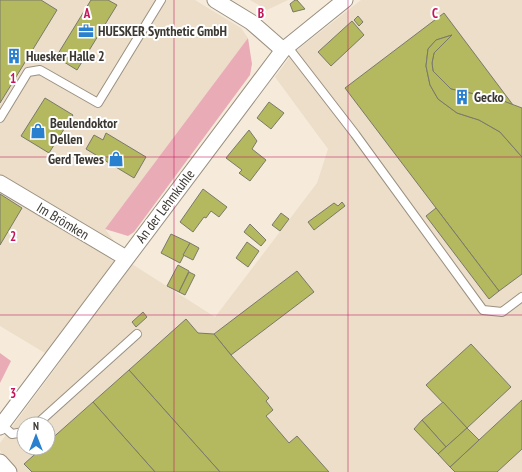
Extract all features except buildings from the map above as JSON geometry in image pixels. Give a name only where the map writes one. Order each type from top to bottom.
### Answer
[{"type":"street","points":[[215,0],[251,22],[285,48]]},
{"type":"street","name":"An der Lehmkuhle","points":[[1,426],[285,48],[346,0]]},
{"type":"street","name":"Im Brömken","points":[[0,183],[126,258]]},
{"type":"street","points":[[0,462],[8,472]]},
{"type":"lane","points":[[0,118],[28,72],[40,70],[98,103],[161,0]]},
{"type":"lane","points":[[285,48],[360,140],[483,310],[502,312],[522,297]]},
{"type":"lane","points":[[47,416],[137,334]]},
{"type":"lane","points":[[1,426],[12,434],[16,433]]},
{"type":"shaded area","points":[[0,0],[195,0],[241,28],[248,38],[105,229],[132,264],[215,317],[317,183],[328,149],[275,77],[292,54],[361,0],[522,0],[522,472],[18,472],[0,451],[0,443],[16,421],[16,456],[56,456],[56,416],[20,416],[60,362],[0,326]]},
{"type":"shaded area","points":[[250,0],[288,0],[267,10]]},
{"type":"shaded area","points":[[248,38],[252,64],[250,75],[134,232],[128,236],[105,229]]},
{"type":"shaded area","points":[[0,353],[11,361],[0,383]]},
{"type":"place","name":"HUESKER Synthetic GmbH","points":[[86,31]]},
{"type":"place","name":"Huesker Halle 2","points":[[14,56]]},
{"type":"place","name":"Gecko","points":[[462,97]]},
{"type":"place","name":"Beulendoktor Dellen","points":[[38,131]]},
{"type":"place","name":"Gerd Tewes","points":[[116,159]]}]
